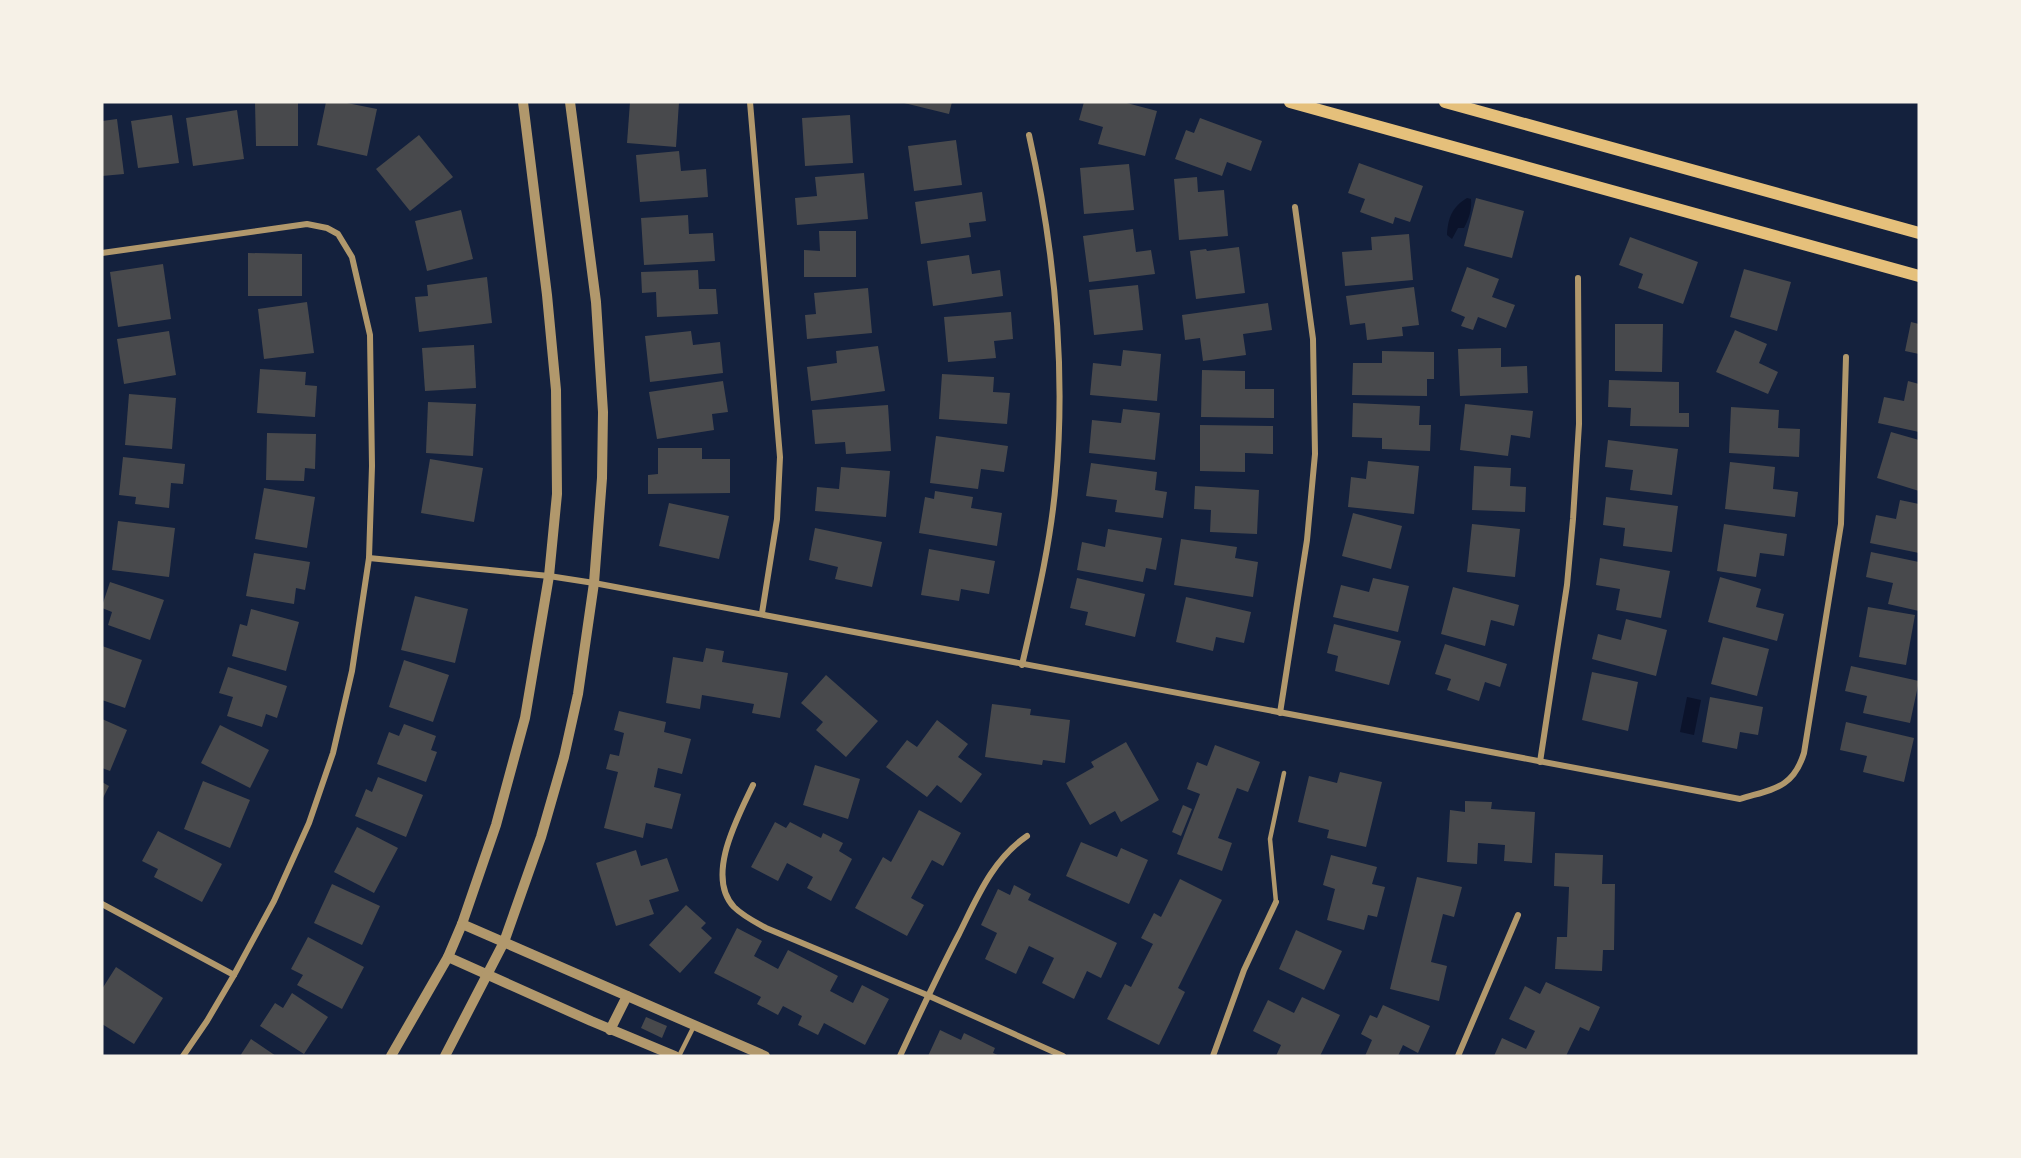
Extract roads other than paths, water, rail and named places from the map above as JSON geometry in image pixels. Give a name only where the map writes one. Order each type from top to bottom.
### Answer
[{"type":"main road","points":[[1290,102],[1919,276]]},
{"type":"main road","points":[[1445,102],[1919,233]]},
{"type":"street","points":[[391,1056],[448,957],[462,924],[496,825],[525,718],[549,576],[557,494],[556,390],[547,295],[523,102]]},
{"type":"street","points":[[445,1056],[504,942],[541,837],[579,694],[594,583],[602,478],[603,412],[596,302],[570,102]]},
{"type":"street","points":[[750,102],[780,457],[777,519],[762,613]]},
{"type":"street","points":[[1022,664],[1046,559],[1056,480],[1059,392],[1059,337],[1045,219],[1029,135]]},
{"type":"street","points":[[1280,713],[1307,540],[1315,454],[1313,339],[1295,207]]},
{"type":"street","points":[[102,252],[307,224],[327,228],[338,234],[352,257],[370,335],[372,466],[369,558],[352,671],[333,753],[309,823],[274,901],[207,1022],[183,1056]]},
{"type":"street","points":[[1540,762],[1567,585],[1573,519],[1579,424],[1578,278]]},
{"type":"street","points":[[369,558],[549,576],[594,583],[1740,799],[1780,787],[1793,777],[1801,765],[1804,753],[1841,524],[1846,357]]},
{"type":"street","points":[[753,785],[735,823],[722,869],[723,885],[735,908],[766,928],[1063,1056]]},
{"type":"street","points":[[900,1056],[927,996],[988,877],[1001,858],[1027,836]]},
{"type":"street","points":[[1213,1056],[1244,970],[1276,902]]},
{"type":"street","points":[[102,904],[234,975]]},
{"type":"street","points":[[1458,1056],[1518,915]]},
{"type":"street","points":[[462,924],[765,1056]]},
{"type":"street","points":[[448,957],[610,1030],[677,1056]]},
{"type":"street","points":[[610,1030],[627,996]]},
{"type":"lane","points":[[1276,902],[1270,839],[1284,773]]},
{"type":"lane","points":[[677,1056],[694,1025]]},
{"type":"water","points":[[1467,198],[1471,199],[1469,218],[1464,228],[1458,228],[1452,239],[1447,235],[1448,223],[1454,209]]},
{"type":"water","points":[[1687,697],[1701,700],[1694,735],[1680,732]]}]
